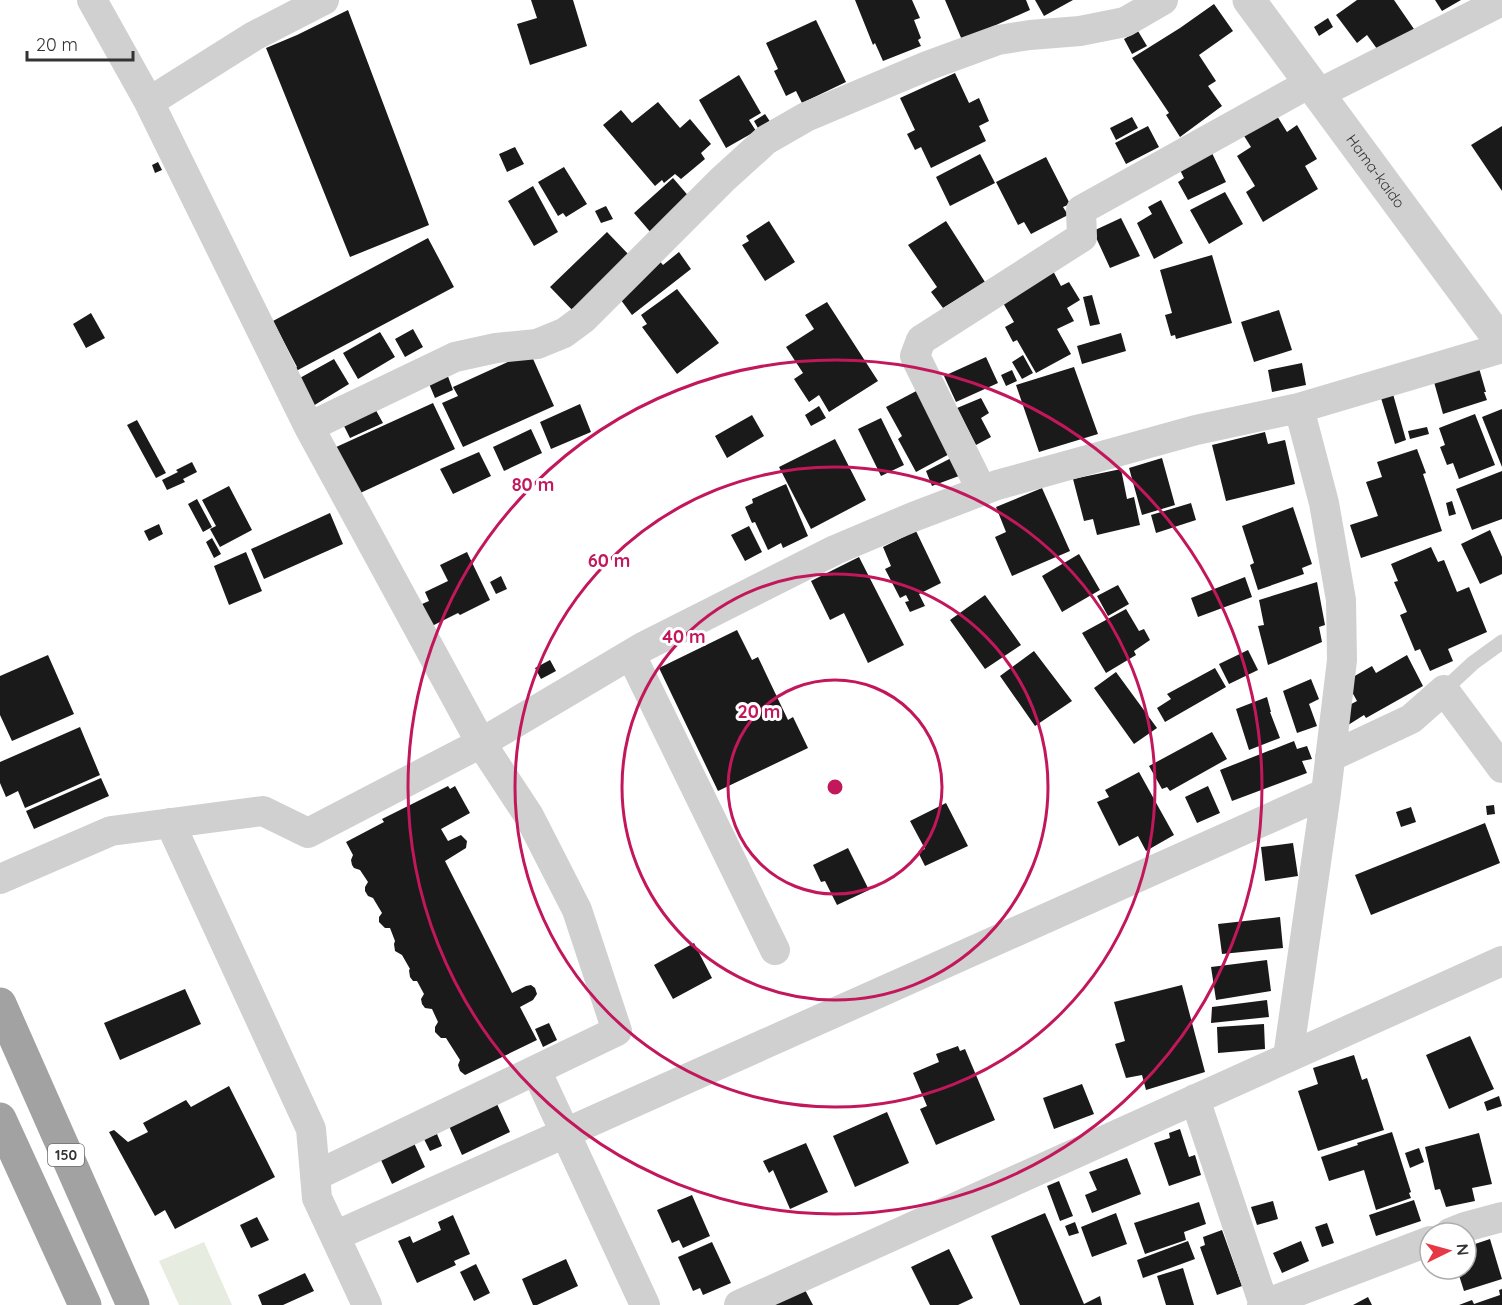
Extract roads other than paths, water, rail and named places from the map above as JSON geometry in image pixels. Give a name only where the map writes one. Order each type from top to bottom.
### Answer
[{"type":"highway","name":"150","points":[[0,1004],[133,1305]]},
{"type":"highway","points":[[0,1119],[85,1305]]},
{"type":"street","points":[[92,0],[149,102],[309,427],[482,743],[530,816],[577,910],[617,1031],[315,1176]]},
{"type":"street","points":[[149,102],[254,36],[324,0]]},
{"type":"street","points":[[309,427],[455,357],[496,348],[537,344],[564,333],[583,320],[766,140],[806,117],[927,66],[998,40],[1080,31],[1125,22],[1163,0]]},
{"type":"street","name":"Hama-kaido","points":[[1249,0],[1502,346]]},
{"type":"street","points":[[982,490],[915,356],[921,340],[1082,237],[1081,210],[1314,88],[1502,1]]},
{"type":"street","points":[[0,879],[111,831],[263,811],[308,833],[482,743],[643,647],[835,550],[913,517],[997,485],[1196,430],[1299,408],[1502,346]]},
{"type":"street","points":[[1288,1057],[1326,793],[1342,660],[1341,600],[1324,503],[1299,408]]},
{"type":"street","points":[[631,655],[775,950]]},
{"type":"street","points":[[1330,757],[1411,719],[1444,690],[1502,768]]},
{"type":"street","points":[[335,1236],[1326,793]]},
{"type":"street","points":[[171,823],[311,1129],[317,1198],[366,1305]]},
{"type":"street","points":[[739,1305],[1502,961]]},
{"type":"street","points":[[536,1070],[645,1305]]},
{"type":"street","points":[[1195,1099],[1263,1305],[1418,1245]]},
{"type":"street","points":[[1478,1223],[1502,1217]]},
{"type":"lane","points":[[1444,690],[1473,663],[1502,642]]}]
